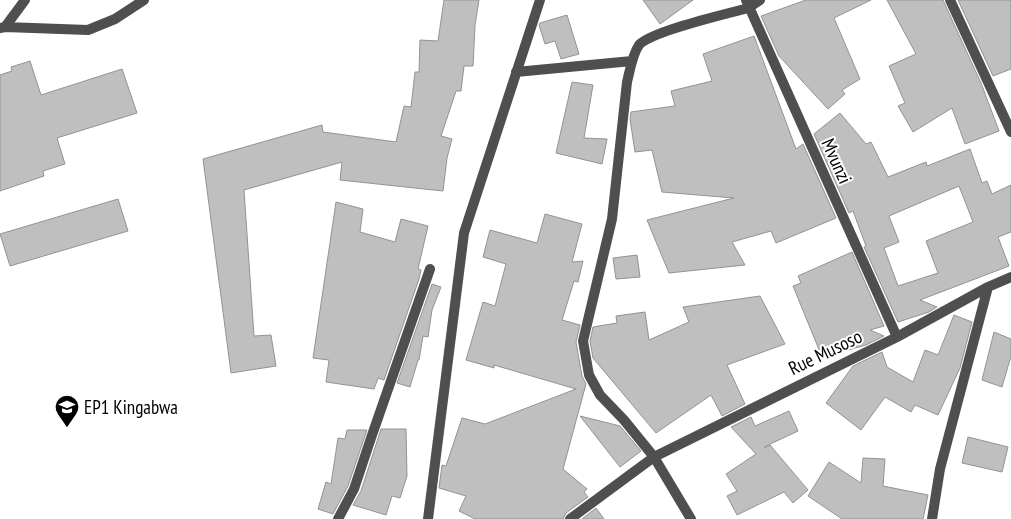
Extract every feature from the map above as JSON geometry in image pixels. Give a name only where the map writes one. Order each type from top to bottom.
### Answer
[{"type":"street","points":[[2,28],[25,0]]},
{"type":"street","points":[[2,28],[88,30],[115,19],[144,0]]},
{"type":"street","points":[[428,519],[464,233],[540,0]]},
{"type":"street","points":[[691,519],[654,457],[624,420],[600,395],[589,374],[583,341],[612,219],[627,82],[632,61],[639,45],[656,34],[760,0]]},
{"type":"street","points":[[950,0],[1011,132]]},
{"type":"street","name":"Mvunzi","points":[[747,4],[896,337]]},
{"type":"street","points":[[516,72],[632,61]]},
{"type":"street","points":[[338,519],[354,489],[430,269]]},
{"type":"street","name":"Rue Musoso","points":[[570,519],[654,457],[896,337],[988,287],[1011,277]]},
{"type":"street","points":[[932,519],[940,469],[988,287]]},
{"type":"building","points":[[444,0],[479,0],[475,25],[473,66],[464,66],[461,91],[456,91],[441,136],[452,139],[447,158],[443,191],[340,180],[342,162],[244,190],[254,336],[271,335],[276,366],[231,373],[203,159],[322,125],[323,132],[396,142],[404,106],[411,107],[415,72],[419,72],[420,40],[438,41]]},
{"type":"building","points":[[643,0],[693,0],[660,24]]},
{"type":"building","points":[[806,0],[871,0],[834,18],[860,79],[842,90],[845,94],[828,109],[779,56],[761,16]]},
{"type":"building","points":[[887,0],[943,0],[981,83],[999,131],[965,144],[952,108],[913,132],[898,106],[905,103],[889,66],[916,54]]},
{"type":"building","points":[[958,0],[1011,0],[1011,69],[993,76]]},
{"type":"building","points":[[567,15],[579,54],[561,59],[555,41],[545,44],[539,25],[540,23]]},
{"type":"building","points":[[754,36],[796,149],[803,144],[836,218],[776,243],[771,231],[732,242],[745,265],[669,273],[647,220],[734,198],[662,192],[652,150],[635,152],[630,119],[631,112],[675,106],[671,91],[712,81],[703,54]]},
{"type":"building","points":[[30,61],[41,95],[122,69],[137,113],[57,138],[65,164],[43,171],[44,176],[0,191],[0,75],[12,71],[11,67]]},
{"type":"building","points":[[572,82],[593,85],[584,138],[607,139],[602,164],[556,153]]},
{"type":"building","points":[[840,113],[866,144],[871,142],[888,177],[926,162],[927,166],[970,149],[982,183],[987,181],[992,194],[1011,185],[1011,232],[998,237],[1009,266],[920,300],[937,307],[929,312],[898,322],[864,247],[866,246],[853,211],[849,213],[814,134]],"holes":[[[959,186],[973,222],[926,241],[938,273],[898,286],[884,248],[899,242],[889,216]]]},
{"type":"building","points":[[118,199],[128,231],[10,266],[0,234]]},
{"type":"building","points":[[336,202],[363,209],[360,232],[395,242],[401,219],[428,226],[418,269],[421,270],[419,279],[384,380],[378,378],[374,389],[326,382],[329,360],[313,358]]},
{"type":"building","points":[[545,214],[582,224],[572,262],[583,261],[578,282],[574,281],[562,320],[580,325],[576,342],[582,376],[586,384],[563,469],[587,489],[584,492],[588,497],[566,513],[563,519],[475,519],[459,511],[466,496],[439,488],[442,465],[446,466],[462,418],[485,424],[576,389],[494,365],[494,368],[466,360],[483,302],[495,306],[506,264],[483,257],[490,230],[537,243]]},
{"type":"building","points":[[852,252],[884,326],[870,330],[884,336],[866,345],[822,357],[793,286],[801,283],[798,276]]},
{"type":"building","points":[[637,255],[640,277],[616,279],[613,258]]},
{"type":"building","points":[[432,284],[441,287],[432,310],[428,337],[423,336],[419,360],[410,387],[397,383]]},
{"type":"building","points":[[760,296],[785,344],[727,365],[745,404],[722,416],[711,395],[656,433],[593,358],[590,341],[593,327],[617,323],[616,316],[645,312],[649,340],[689,322],[683,307]]},
{"type":"building","points":[[954,315],[972,322],[960,368],[938,415],[915,405],[911,412],[885,397],[861,430],[826,403],[853,366],[882,352],[887,367],[913,382],[925,350],[938,355]]},
{"type":"building","points":[[994,332],[1011,339],[1011,356],[1002,387],[982,380]]},
{"type":"building","points":[[789,411],[798,431],[764,447],[770,445],[808,490],[793,503],[784,492],[737,515],[727,496],[737,491],[726,474],[756,454],[731,427],[751,417],[755,426]]},
{"type":"building","points":[[580,416],[620,426],[641,451],[620,467]]},
{"type":"building","points":[[381,429],[406,429],[407,476],[400,498],[392,496],[386,515],[353,505],[361,491]]},
{"type":"building","points":[[347,430],[367,430],[348,486],[333,514],[318,509],[326,482],[331,484],[338,438],[345,439]]},
{"type":"building","points":[[968,437],[1008,447],[1002,472],[962,463]]},
{"type":"building","points":[[863,458],[885,459],[883,486],[928,495],[923,519],[842,519],[808,496],[829,462],[861,483]]},
{"type":"building","points":[[596,508],[604,519],[582,519]]},
{"type":"place","name":"EP1 Kingabwa","points":[[67,428]]}]
